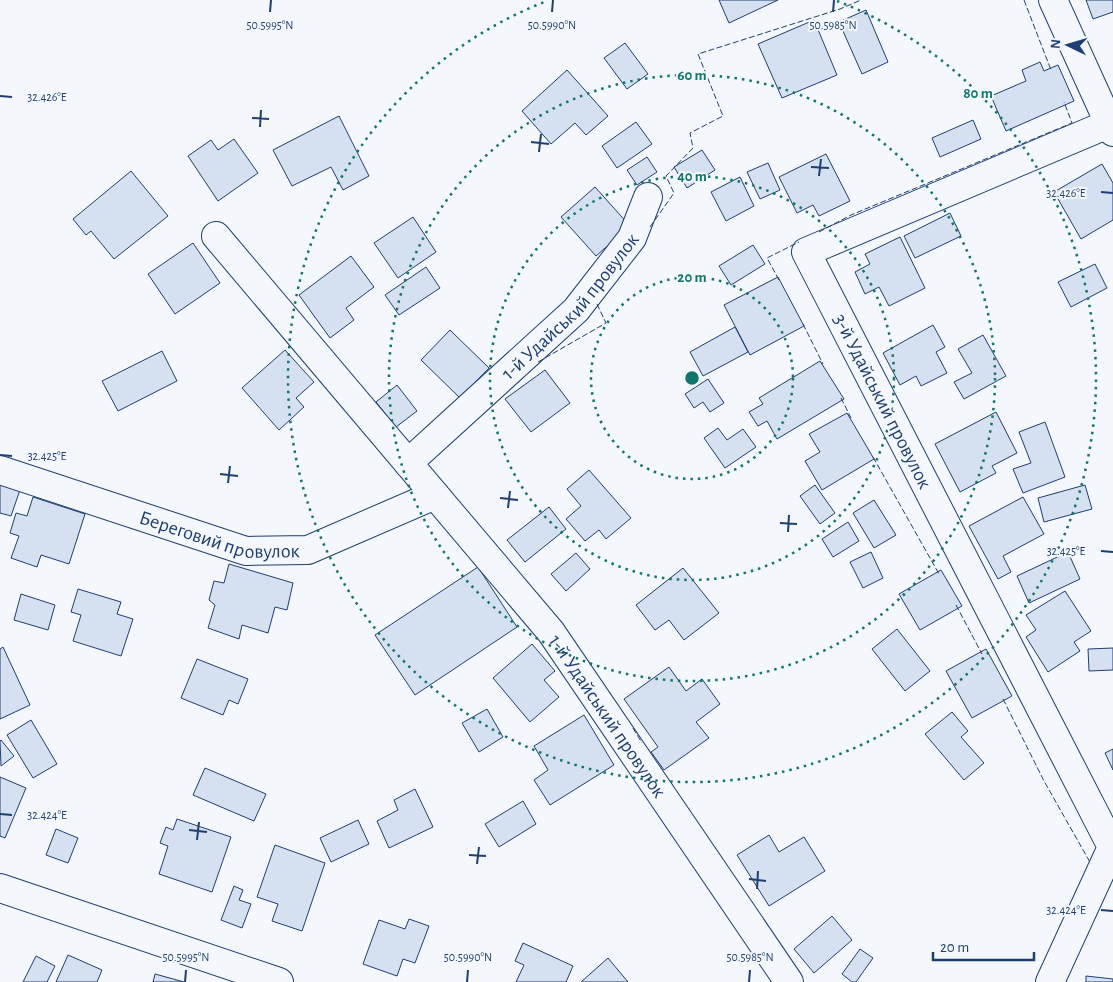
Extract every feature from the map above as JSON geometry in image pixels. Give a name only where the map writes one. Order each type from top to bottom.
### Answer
[{"type":"street","points":[[1053,0],[1112,126]]},
{"type":"street","name":"3-й Удайський провулок","points":[[1050,982],[1113,847],[806,252],[1112,126]]},
{"type":"street","name":"1-й Удайський провулок","points":[[408,463],[576,310],[632,238],[648,197]]},
{"type":"street","name":"1-й Удайський провулок","points":[[216,236],[551,632],[789,982]]},
{"type":"street","name":"Береговий провулок","points":[[0,470],[246,550],[308,550],[435,495]]},
{"type":"street","points":[[0,888],[279,982]]},
{"type":"building","points":[[719,0],[778,0],[729,23]]},
{"type":"building","points":[[1086,0],[1113,0],[1113,12],[1093,19]]},
{"type":"building","points":[[866,10],[888,62],[862,74],[839,22]]},
{"type":"building","points":[[814,20],[837,75],[782,98],[758,44]]},
{"type":"building","points":[[625,43],[648,74],[627,89],[604,58]]},
{"type":"building","points":[[1040,62],[1044,71],[1058,65],[1074,101],[1006,131],[991,96],[1026,81],[1022,70]]},
{"type":"building","points":[[567,70],[608,116],[586,135],[575,123],[551,144],[522,111]]},
{"type":"building","points":[[339,116],[369,176],[343,190],[331,167],[292,186],[273,150]]},
{"type":"building","points":[[973,120],[981,139],[940,157],[932,138]]},
{"type":"building","points":[[636,122],[652,144],[617,168],[602,146]]},
{"type":"building","points":[[234,139],[258,173],[218,201],[188,156],[211,140],[218,150]]},
{"type":"building","points":[[702,150],[715,170],[687,188],[674,167]]},
{"type":"building","points":[[826,154],[850,201],[819,216],[813,205],[797,213],[779,177]]},
{"type":"building","points":[[647,157],[657,172],[637,185],[627,170]]},
{"type":"building","points":[[768,163],[780,190],[760,199],[747,172]]},
{"type":"building","points":[[1102,164],[1113,183],[1113,220],[1081,239],[1054,192]]},
{"type":"building","points":[[131,171],[168,216],[114,259],[91,231],[86,235],[73,219]]},
{"type":"building","points":[[740,177],[754,206],[726,221],[711,192]]},
{"type":"building","points":[[595,187],[630,226],[596,256],[561,217]]},
{"type":"building","points":[[950,213],[961,236],[915,258],[904,236]]},
{"type":"building","points":[[413,217],[436,252],[398,278],[374,243]]},
{"type":"building","points":[[900,237],[925,288],[889,306],[879,287],[865,294],[855,272],[870,264],[865,254]]},
{"type":"building","points":[[193,243],[220,283],[175,314],[148,274]]},
{"type":"building","points":[[753,245],[765,264],[731,285],[719,266]]},
{"type":"building","points":[[351,256],[374,287],[346,308],[354,320],[330,338],[299,295]]},
{"type":"building","points":[[1095,264],[1107,288],[1071,307],[1058,282]]},
{"type":"building","points":[[426,267],[440,288],[399,315],[385,295]]},
{"type":"building","points":[[778,277],[804,326],[750,355],[724,305]]},
{"type":"building","points":[[933,325],[945,347],[936,352],[947,373],[921,386],[916,376],[900,385],[883,353]]},
{"type":"building","points":[[735,327],[748,352],[703,376],[690,352]]},
{"type":"building","points":[[450,330],[489,368],[460,398],[421,360]]},
{"type":"building","points":[[983,335],[1006,376],[964,399],[954,382],[972,373],[958,349]]},
{"type":"building","points":[[285,350],[314,382],[296,398],[304,407],[279,430],[242,388]]},
{"type":"building","points":[[162,351],[177,381],[118,411],[102,381]]},
{"type":"building","points":[[820,361],[844,399],[777,439],[767,421],[758,426],[749,412],[763,404],[759,398]]},
{"type":"building","points":[[545,370],[570,403],[531,432],[505,399]]},
{"type":"building","points":[[708,379],[724,403],[710,412],[703,402],[694,408],[685,394]]},
{"type":"building","points":[[397,385],[417,411],[396,427],[376,402]]},
{"type":"building","points":[[996,412],[1017,453],[992,466],[996,473],[960,492],[935,444]]},
{"type":"building","points":[[847,413],[874,459],[822,490],[805,461],[820,452],[809,434]]},
{"type":"building","points":[[1045,422],[1065,477],[1023,493],[1013,469],[1031,463],[1019,432]]},
{"type":"building","points":[[718,428],[727,440],[743,429],[756,447],[725,468],[704,438]]},
{"type":"building","points":[[589,470],[631,518],[606,539],[599,530],[585,541],[566,519],[581,506],[567,489]]},
{"type":"building","points":[[0,484],[22,484],[11,516],[0,513]]},
{"type":"building","points":[[815,485],[835,513],[820,524],[800,496]]},
{"type":"building","points":[[1085,485],[1092,509],[1044,522],[1038,498]]},
{"type":"building","points":[[33,497],[85,514],[69,564],[41,555],[37,567],[11,558],[19,536],[10,533],[16,513],[27,516]]},
{"type":"building","points":[[1023,497],[1044,534],[1003,556],[1011,572],[998,579],[969,526]]},
{"type":"building","points":[[874,500],[896,535],[874,548],[853,513]]},
{"type":"building","points":[[549,507],[566,529],[525,562],[507,540]]},
{"type":"building","points":[[848,522],[859,541],[833,557],[822,539]]},
{"type":"building","points":[[871,552],[883,578],[863,588],[850,562]]},
{"type":"building","points":[[1068,552],[1080,579],[1029,603],[1017,576]]},
{"type":"building","points":[[576,553],[590,569],[566,591],[551,574]]},
{"type":"building","points":[[229,564],[293,583],[287,610],[275,607],[268,633],[242,625],[239,639],[208,628],[215,605],[209,600],[214,581],[224,583]]},
{"type":"building","points":[[478,567],[517,627],[415,695],[375,635]]},
{"type":"building","points":[[683,568],[719,613],[684,640],[669,620],[655,630],[636,605]]},
{"type":"building","points":[[941,570],[962,606],[920,630],[899,594]]},
{"type":"building","points":[[78,589],[121,602],[117,614],[133,619],[121,656],[73,641],[81,615],[71,612]]},
{"type":"building","points":[[1065,591],[1091,631],[1074,642],[1080,651],[1048,672],[1026,637],[1036,630],[1026,615]]},
{"type":"building","points":[[21,594],[55,605],[48,630],[14,620]]},
{"type":"building","points":[[897,629],[930,671],[905,691],[872,649]]},
{"type":"building","points":[[532,644],[555,671],[544,680],[559,697],[530,722],[493,678]]},
{"type":"building","points":[[3,647],[30,705],[0,719],[0,649]]},
{"type":"building","points":[[1113,648],[1113,670],[1089,671],[1088,649]]},
{"type":"building","points":[[986,649],[1012,696],[972,718],[946,671]]},
{"type":"building","points":[[197,659],[248,679],[238,704],[229,700],[223,715],[181,698]]},
{"type":"building","points":[[669,667],[686,691],[702,679],[720,704],[696,722],[709,738],[664,770],[651,752],[658,747],[624,699]]},
{"type":"building","points":[[487,709],[503,737],[479,752],[462,723]]},
{"type":"building","points":[[952,712],[968,731],[961,737],[984,763],[964,780],[925,734]]},
{"type":"building","points":[[584,715],[614,765],[550,805],[534,780],[548,770],[534,746]]},
{"type":"building","points":[[31,720],[57,764],[33,778],[7,735]]},
{"type":"building","points":[[0,741],[14,756],[1,766]]},
{"type":"building","points":[[1113,749],[1113,770],[1105,753]]},
{"type":"building","points":[[205,768],[266,794],[254,821],[193,795]]},
{"type":"building","points":[[0,777],[26,788],[5,838],[0,836]]},
{"type":"building","points":[[415,789],[433,827],[389,848],[377,821],[398,810],[394,800]]},
{"type":"building","points":[[523,801],[536,824],[499,847],[485,824]]},
{"type":"building","points":[[177,819],[231,837],[212,892],[159,874],[168,846],[160,843],[166,827],[173,830]]},
{"type":"building","points":[[358,820],[369,844],[331,862],[320,838]]},
{"type":"building","points":[[56,829],[78,838],[68,863],[46,855]]},
{"type":"building","points":[[769,835],[779,852],[804,837],[825,871],[769,906],[737,855]]},
{"type":"building","points":[[275,845],[325,863],[302,931],[272,921],[278,904],[257,897]]},
{"type":"building","points":[[234,886],[243,890],[239,900],[251,904],[242,928],[221,920]]},
{"type":"building","points":[[832,916],[852,940],[814,973],[794,949]]},
{"type":"building","points":[[409,919],[429,926],[415,963],[403,959],[397,976],[363,964],[379,920],[405,929]]},
{"type":"building","points":[[523,943],[573,966],[566,982],[516,982],[524,965],[515,961]]},
{"type":"building","points":[[860,949],[873,958],[856,982],[852,982],[842,974]]},
{"type":"building","points":[[68,955],[102,970],[97,982],[56,982]]},
{"type":"building","points":[[36,956],[55,966],[47,982],[23,982]]},
{"type":"building","points":[[608,958],[628,982],[581,982]]},
{"type":"building","points":[[155,974],[184,982],[153,982]]},
{"type":"building","points":[[1086,976],[1113,979],[1113,982],[1086,982]]},
{"type":"fence","points":[[650,227],[674,193],[666,176],[693,148],[690,133],[723,116],[698,54],[840,9],[861,0]]},
{"type":"fence","points":[[1024,0],[1051,70]]},
{"type":"fence","points":[[819,232],[851,215],[1072,123],[1064,102]]},
{"type":"fence","points":[[779,280],[767,258],[799,242]]},
{"type":"fence","points":[[538,362],[606,323],[596,302]]},
{"type":"fence","points":[[803,324],[823,364]]},
{"type":"fence","points":[[841,398],[851,418]]},
{"type":"fence","points":[[873,457],[939,574]]},
{"type":"fence","points":[[956,605],[982,654]]},
{"type":"fence","points":[[1003,699],[1044,781],[1091,864]]},
{"type":"fence","points":[[633,728],[642,743]]}]
